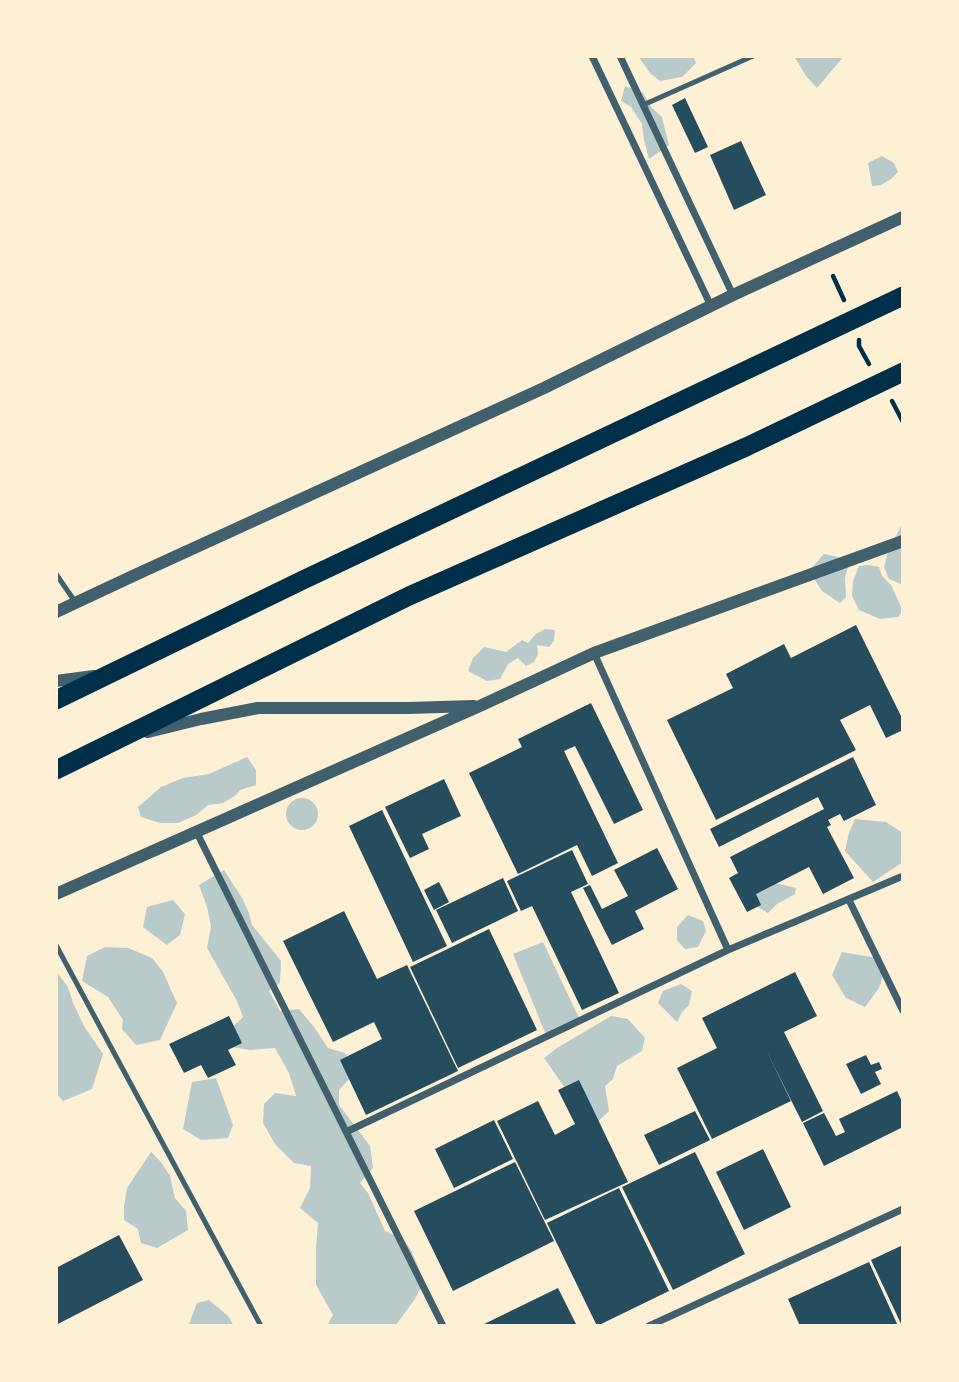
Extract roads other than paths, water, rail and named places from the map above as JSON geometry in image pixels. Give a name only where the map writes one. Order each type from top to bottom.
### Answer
[{"type":"highway","points":[[56,700],[903,296]]},
{"type":"highway","points":[[56,770],[409,596],[746,447],[903,372]]},
{"type":"street","points":[[592,56],[711,306]]},
{"type":"street","points":[[620,56],[733,295]]},
{"type":"street","points":[[56,612],[544,388],[733,295],[903,217]]},
{"type":"street","points":[[56,894],[594,653],[903,541]]},
{"type":"street","points":[[594,653],[728,950]]},
{"type":"street","points":[[56,681],[115,673]]},
{"type":"street","points":[[120,739],[258,708],[482,705]]},
{"type":"street","points":[[196,831],[443,1326]]},
{"type":"street","points":[[346,1132],[728,950],[903,876]]},
{"type":"street","points":[[849,900],[903,1011]]},
{"type":"street","points":[[649,1326],[903,1209]]},
{"type":"lane","points":[[643,105],[753,56]]},
{"type":"lane","points":[[56,574],[76,603]]},
{"type":"lane","points":[[56,946],[261,1326]]}]
